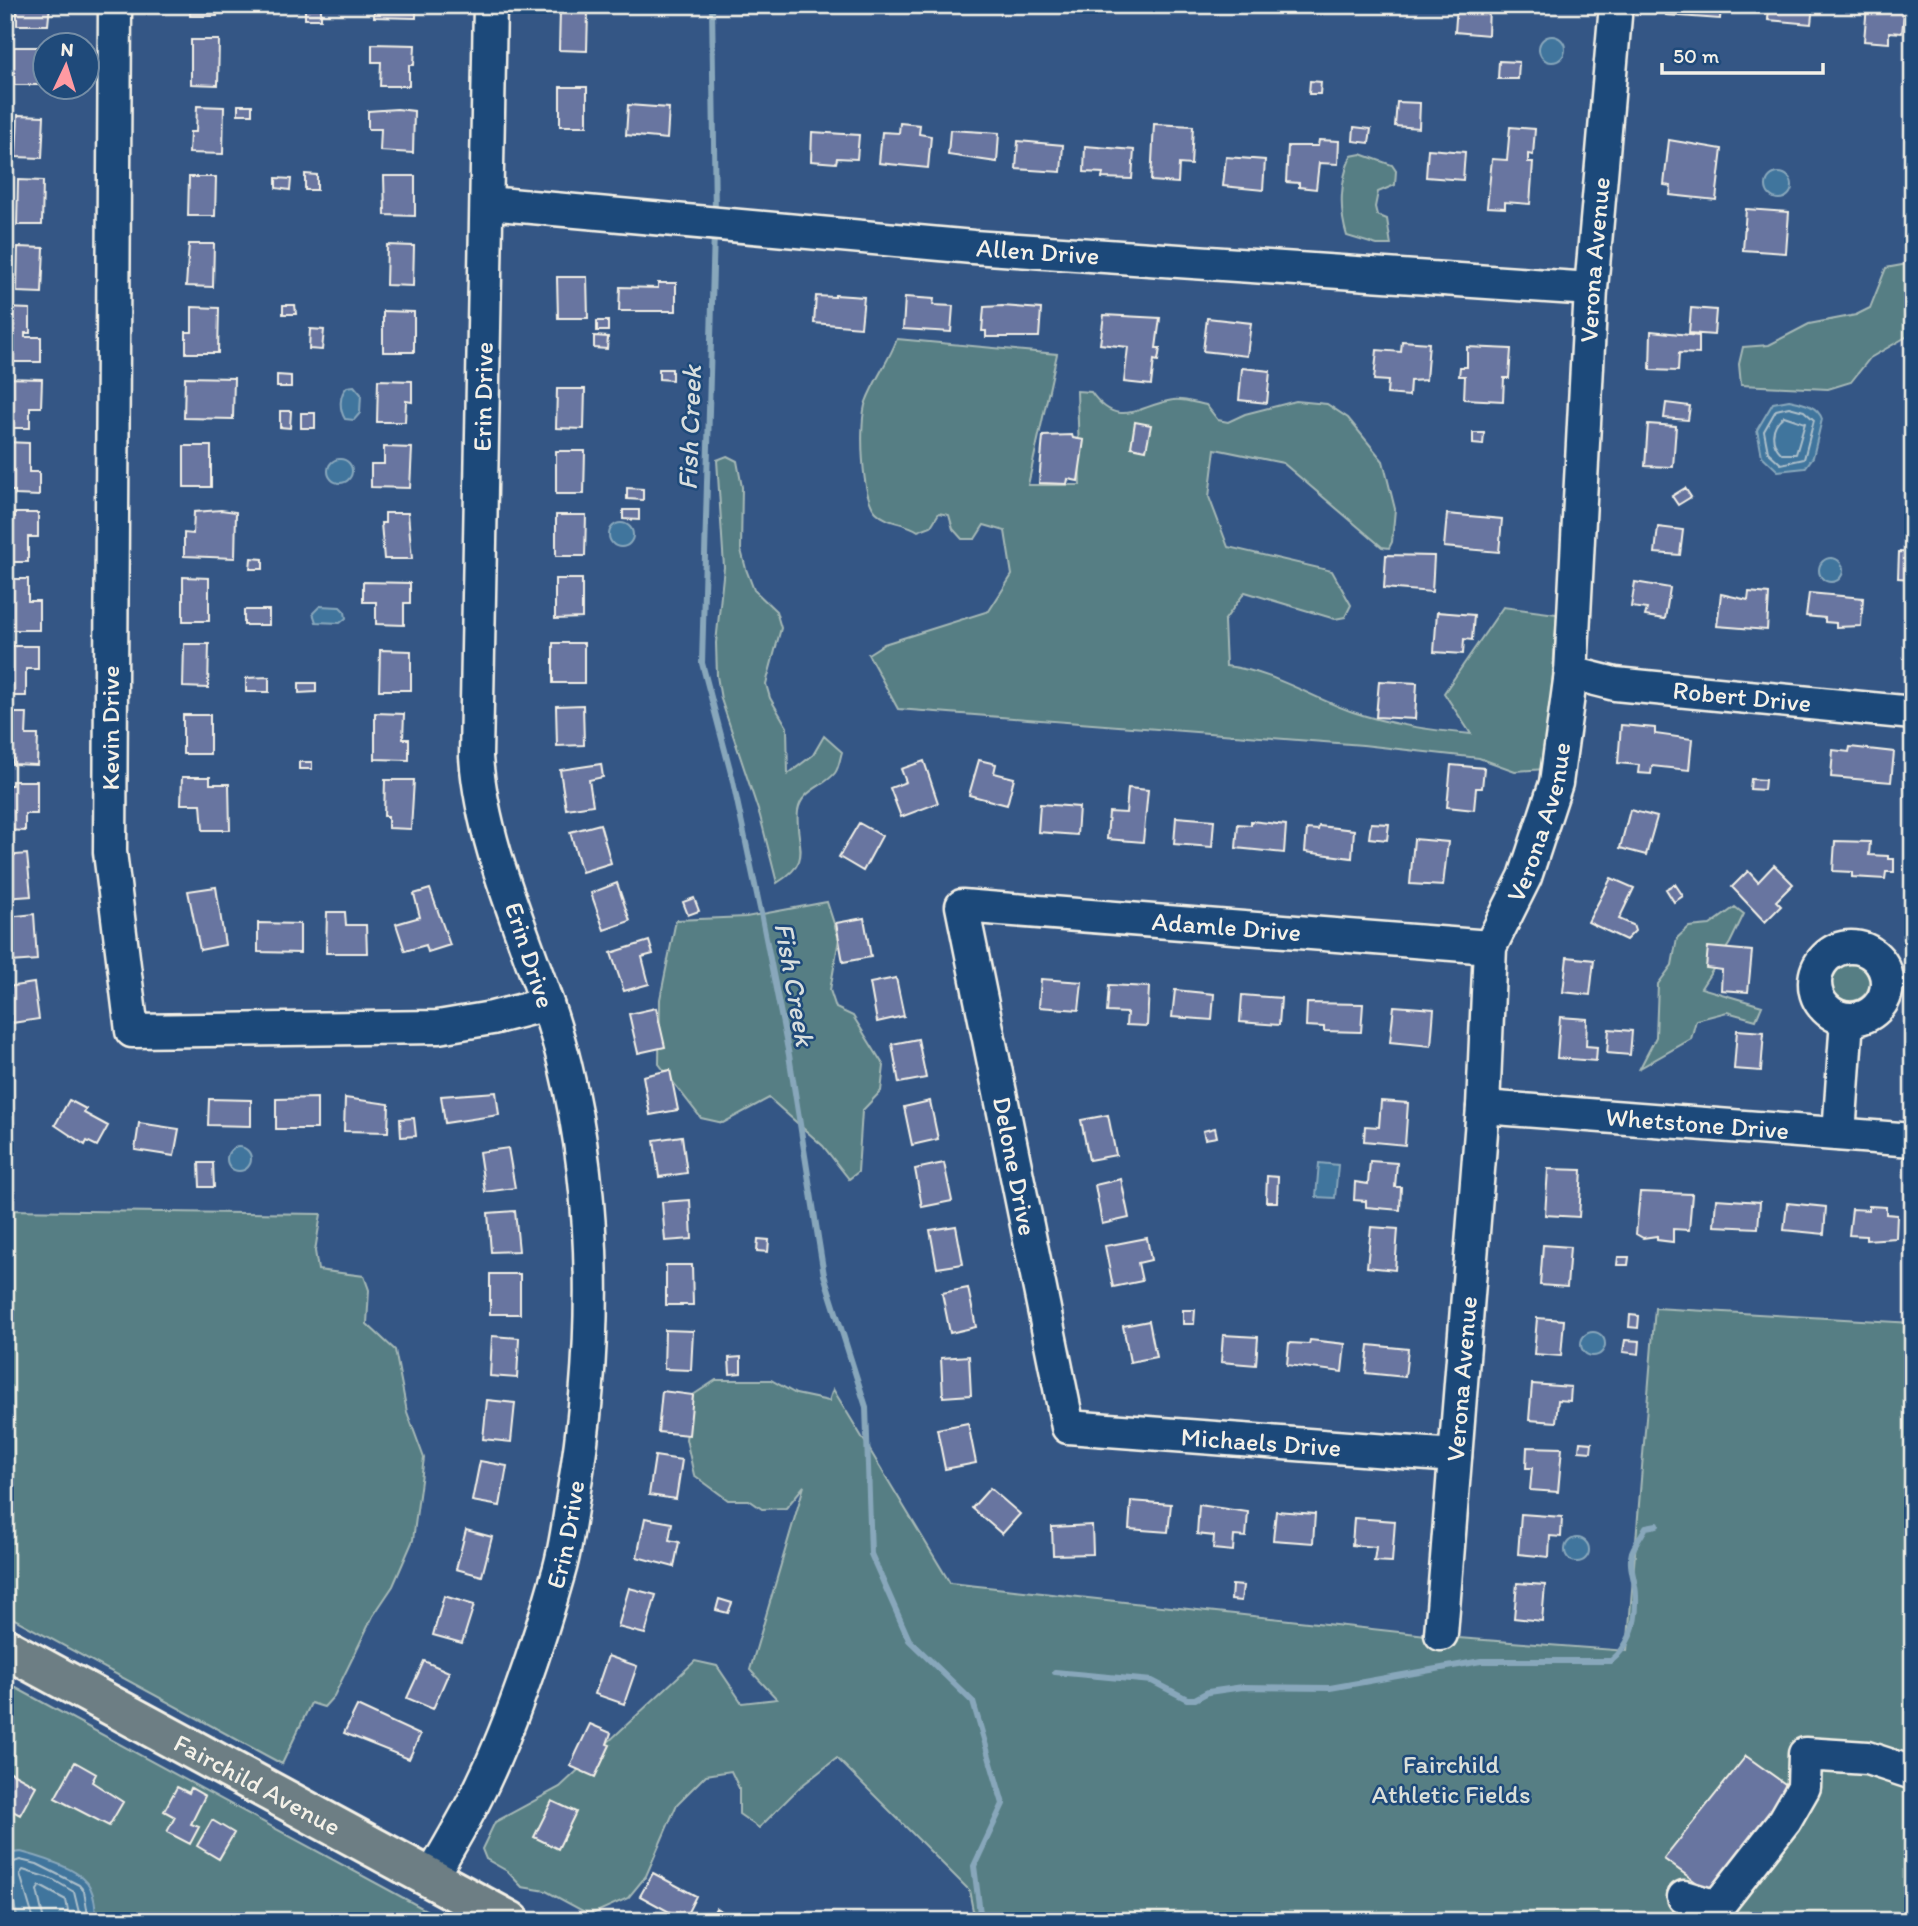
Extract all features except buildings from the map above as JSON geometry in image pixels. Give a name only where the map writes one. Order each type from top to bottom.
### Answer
[{"type":"main road","name":"Fairchild Avenue","points":[[5,1648],[510,1921]]},
{"type":"street","name":"Kevin Drive","points":[[115,5],[110,852],[132,1031],[438,1027],[492,1018],[547,1003]]},
{"type":"street","name":"Erin Drive","points":[[431,1878],[475,1799],[517,1697],[560,1568],[582,1440],[590,1372],[588,1226],[581,1150],[565,1065],[547,1003],[493,847],[477,778],[476,676],[490,5]]},
{"type":"street","name":"Verona Avenue","points":[[1441,1634],[1483,1107],[1490,947],[1525,877],[1556,783],[1572,673],[1591,289],[1616,5]]},
{"type":"street","name":"Allen Drive","points":[[486,203],[986,248],[1591,289]]},
{"type":"street","name":"Robert Drive","points":[[1572,673],[1615,684],[1913,713]]},
{"type":"street","name":"Adamle Drive","points":[[962,906],[1490,947]]},
{"type":"street","name":"Delone Drive","points":[[962,906],[1068,1427]]},
{"type":"street","points":[[1839,1134],[1847,1019]]},
{"type":"street","name":"Whetstone Drive","points":[[1483,1107],[1913,1140]]},
{"type":"street","name":"Michaels Drive","points":[[1068,1427],[1455,1457]]},
{"type":"street","points":[[1684,1897],[1717,1907],[1785,1820],[1798,1798],[1804,1787],[1805,1754],[1867,1758],[1913,1773]]},
{"type":"green space","points":[[1361,154],[1392,165],[1396,171],[1395,185],[1378,192],[1375,207],[1377,215],[1387,219],[1391,245],[1377,245],[1347,236],[1342,206],[1343,185],[1351,156]]},
{"type":"green space","points":[[1913,263],[1913,333],[1870,358],[1851,382],[1828,389],[1741,385],[1739,364],[1743,347],[1769,345],[1809,324],[1856,315],[1870,308],[1886,268]]},
{"type":"green space","points":[[897,339],[1057,354],[1028,485],[1080,485],[1077,391],[1091,392],[1101,404],[1120,413],[1181,400],[1206,405],[1218,420],[1228,422],[1245,414],[1296,401],[1327,404],[1348,418],[1383,461],[1395,509],[1392,542],[1389,548],[1382,547],[1283,463],[1215,449],[1209,497],[1228,547],[1332,571],[1351,605],[1345,617],[1335,619],[1245,592],[1224,621],[1226,666],[1259,673],[1367,717],[1471,734],[1444,693],[1503,607],[1557,614],[1546,769],[1515,771],[1479,758],[1363,745],[898,709],[868,654],[884,644],[989,611],[1012,575],[1005,531],[984,525],[975,539],[962,539],[953,529],[949,515],[939,513],[931,526],[918,531],[881,516],[871,504],[864,476],[864,412],[869,394]]},
{"type":"green space","points":[[727,456],[737,461],[742,487],[741,550],[746,569],[754,590],[776,611],[781,628],[766,684],[770,698],[787,727],[788,774],[813,755],[824,736],[842,752],[835,773],[808,793],[800,804],[800,859],[789,874],[777,883],[760,816],[721,699],[717,676],[716,643],[724,567],[717,460]]},
{"type":"green space","points":[[827,902],[839,939],[830,990],[836,1008],[853,1016],[884,1066],[881,1091],[862,1111],[858,1172],[849,1179],[823,1146],[769,1098],[723,1123],[701,1118],[659,1064],[660,999],[676,920],[746,917]]},
{"type":"green space","points":[[1735,907],[1744,914],[1730,943],[1701,988],[1762,1006],[1756,1020],[1727,1012],[1696,1020],[1691,1039],[1640,1068],[1656,1037],[1658,984],[1672,965],[1677,938],[1689,927],[1710,925]]},
{"type":"green space","points":[[1850,961],[1858,962],[1864,967],[1869,973],[1869,989],[1864,995],[1858,1000],[1850,1001],[1842,1000],[1836,995],[1831,989],[1830,981],[1831,973],[1836,967],[1842,962]]},
{"type":"green space","points":[[5,1210],[321,1214],[315,1251],[318,1270],[364,1276],[369,1290],[367,1324],[395,1350],[407,1412],[424,1458],[413,1540],[393,1586],[373,1616],[334,1696],[324,1707],[311,1703],[282,1764],[5,1614]]},
{"type":"green space","name":"Fairchild Athletic Fields","points":[[1655,1308],[1913,1323],[1913,1921],[975,1921],[969,1890],[837,1758],[800,1787],[759,1828],[739,1814],[739,1788],[731,1771],[706,1775],[677,1804],[646,1876],[628,1898],[590,1915],[546,1891],[522,1887],[507,1871],[486,1859],[482,1849],[495,1822],[560,1787],[695,1661],[717,1666],[742,1703],[777,1699],[750,1670],[804,1486],[786,1508],[762,1509],[749,1500],[728,1500],[694,1475],[686,1439],[693,1395],[716,1380],[771,1380],[796,1394],[829,1401],[833,1389],[950,1583],[1445,1637],[1627,1651]]},
{"type":"green space","points":[[5,1682],[446,1921],[5,1921]]},
{"type":"water","points":[[1552,36],[1561,40],[1565,49],[1561,58],[1552,62],[1543,58],[1539,49],[1543,40]]},
{"type":"water","points":[[1779,173],[1788,177],[1792,186],[1788,195],[1779,199],[1770,195],[1766,186],[1770,177]]},
{"type":"water","points":[[354,386],[361,394],[360,413],[354,420],[345,419],[341,398],[347,387]]},
{"type":"water","points":[[1789,400],[1813,408],[1822,419],[1813,457],[1805,468],[1778,471],[1762,456],[1757,430],[1773,403]]},
{"type":"water","points":[[340,459],[349,462],[352,471],[349,480],[340,483],[331,480],[328,471],[331,462]]},
{"type":"water","points":[[621,523],[630,526],[633,535],[630,544],[621,547],[612,544],[609,535],[612,526]]},
{"type":"water","points":[[1831,558],[1842,565],[1843,570],[1836,581],[1831,582],[1820,575],[1819,570],[1826,559]]},
{"type":"water","points":[[320,606],[340,607],[346,618],[340,623],[316,622],[313,613]]},
{"type":"water","points":[[239,1147],[250,1154],[251,1159],[244,1170],[239,1171],[228,1164],[227,1159],[234,1148]]},
{"type":"water","points":[[1319,1163],[1338,1165],[1335,1198],[1316,1197]]},
{"type":"water","points":[[1593,1332],[1604,1339],[1605,1344],[1598,1355],[1593,1356],[1582,1349],[1581,1344],[1588,1333]]},
{"type":"water","points":[[1572,1538],[1582,1538],[1589,1545],[1589,1555],[1582,1562],[1572,1562],[1565,1555],[1565,1545]]},
{"type":"water","points":[[21,1852],[70,1869],[86,1881],[93,1895],[96,1921],[18,1921],[5,1865],[12,1853]]},
{"type":"waterway","name":"Fish Creek","points":[[712,5],[715,213]]},
{"type":"waterway","name":"Fish Creek","points":[[714,231],[702,663],[732,777],[762,918],[789,1055],[824,1275],[866,1407],[871,1554],[909,1640],[973,1702],[1003,1804],[974,1866],[981,1921]]},
{"type":"waterway","points":[[1055,1672],[1152,1681],[1187,1699],[1195,1699],[1208,1692],[1243,1687],[1330,1688],[1481,1661],[1611,1661],[1628,1640],[1634,1624],[1636,1596],[1632,1552],[1646,1527],[1657,1525]]}]
